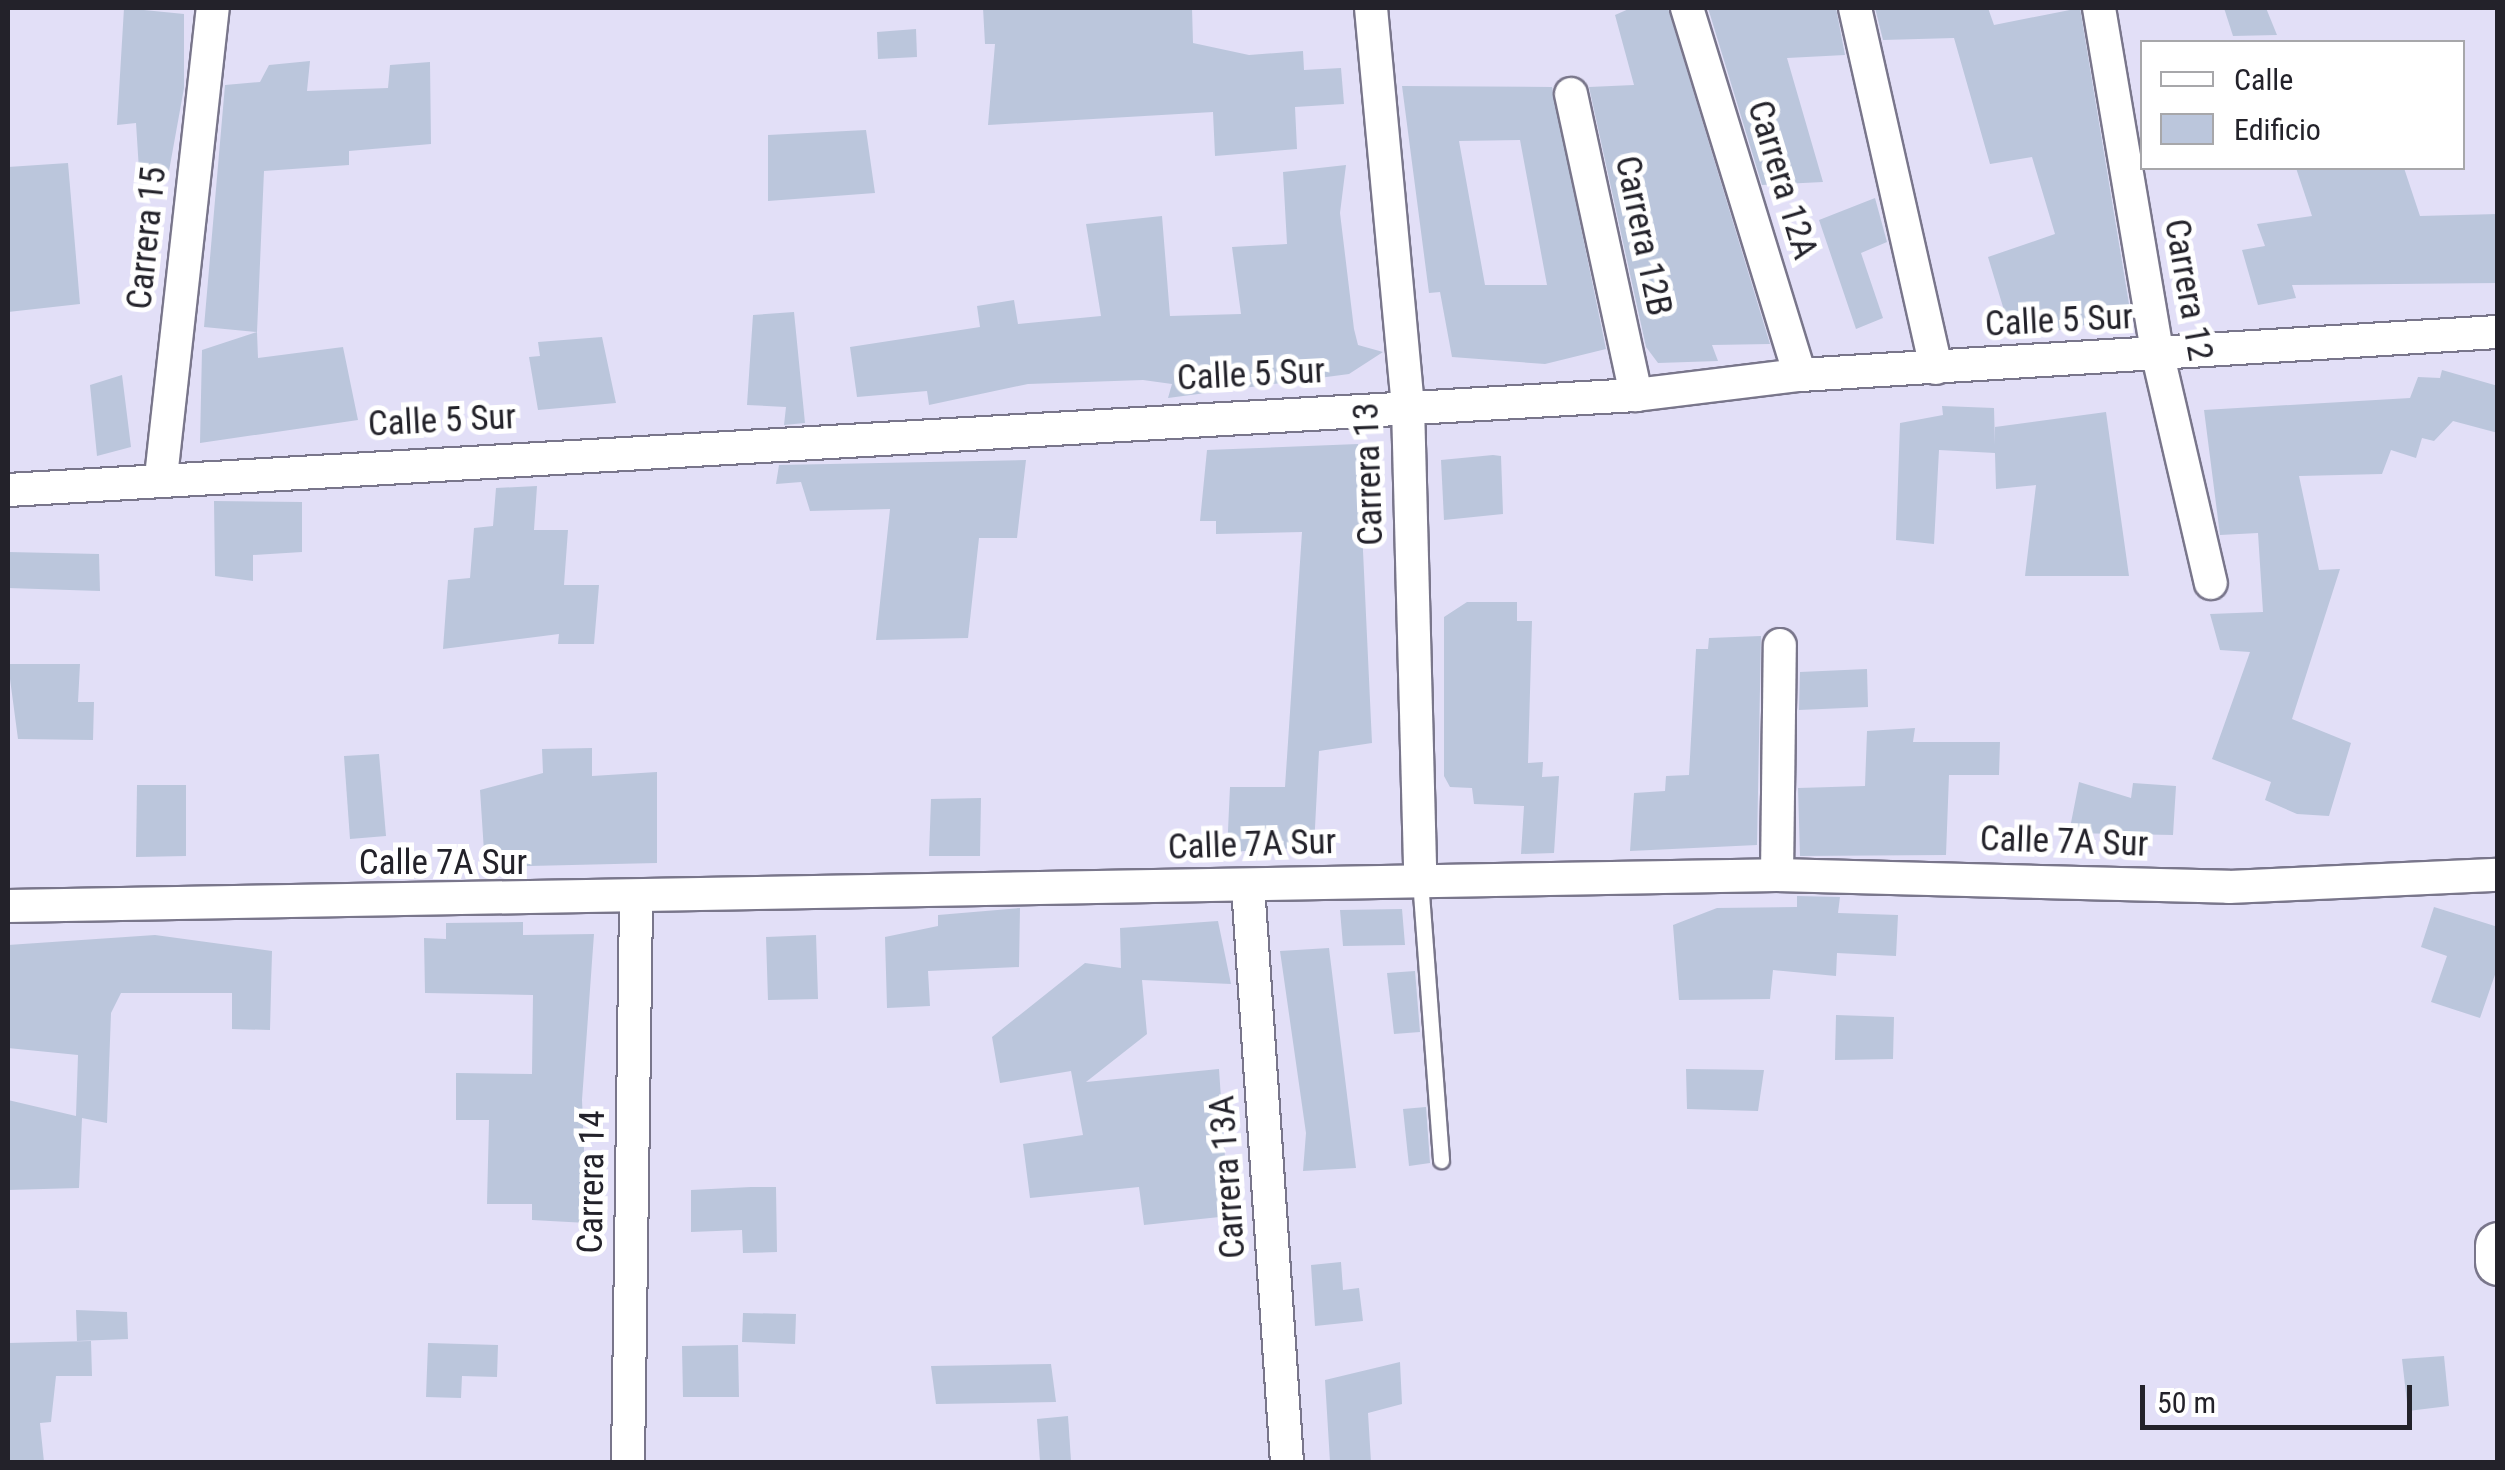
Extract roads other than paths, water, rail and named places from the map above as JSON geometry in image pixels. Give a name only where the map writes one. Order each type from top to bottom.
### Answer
[{"type":"main road","points":[[2498,1244],[2498,1262]]},
{"type":"street","name":"Carrera 15","points":[[161,477],[213,8]]},
{"type":"street","name":"Carrera 13","points":[[1371,8],[1408,406],[1420,880]]},
{"type":"street","name":"Carrera 12A","points":[[1687,8],[1800,375]]},
{"type":"street","points":[[1856,8],[1936,368]]},
{"type":"street","name":"Carrera 12","points":[[2099,8],[2158,356],[2210,583]]},
{"type":"street","name":"Carrera 12B","points":[[1571,94],[1636,395]]},
{"type":"street","name":"Calle 5 Sur","points":[[8,490],[161,477],[1636,395],[1800,375],[2158,356],[2498,332]]},
{"type":"street","points":[[1778,874],[1780,645]]},
{"type":"street","name":"Calle 7A Sur","points":[[8,906],[636,902],[1778,874],[2229,887],[2498,875]]},
{"type":"street","name":"Carrera 13A","points":[[1248,886],[1287,1462]]},
{"type":"street","name":"Carrera 14","points":[[628,1462],[636,902]]},
{"type":"lane","points":[[1420,880],[1442,1160]]}]
